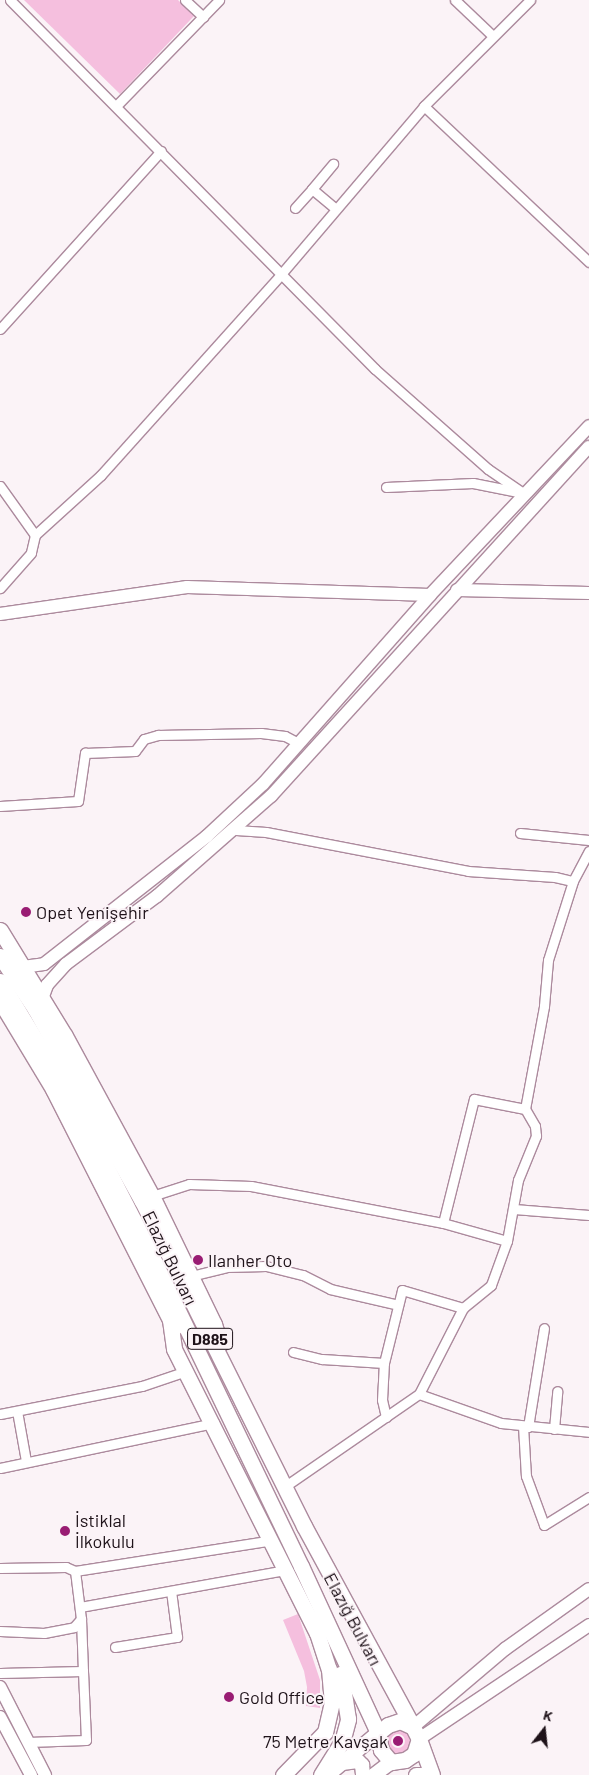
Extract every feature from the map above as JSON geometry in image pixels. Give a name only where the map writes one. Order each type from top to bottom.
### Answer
[{"type":"highway","points":[[0,930],[24,967],[152,1196],[214,1324],[231,1381]]},
{"type":"highway","name":"Elazığ Bulvarı","points":[[0,956],[35,1009],[142,1201],[284,1487],[416,1733],[432,1775]]},
{"type":"highway","name":"Elazığ Bulvarı","points":[[0,981],[73,1101],[220,1394],[378,1733]]},
{"type":"highway","points":[[2,1009],[53,1089],[191,1363],[220,1394]]},
{"type":"highway","points":[[170,1320],[174,1349],[214,1423],[317,1633],[332,1684],[325,1732],[282,1775]]},
{"type":"highway","points":[[321,1775],[342,1742],[348,1718],[348,1703],[333,1638]]},
{"type":"highway","points":[[394,1722],[416,1733],[410,1757],[394,1768],[381,1750],[378,1733],[394,1722]]},
{"type":"highway","points":[[416,1775],[421,1775]]},
{"type":"main road","points":[[24,967],[44,964],[207,836],[262,784],[430,595],[589,426]]},
{"type":"main road","points":[[42,999],[47,985],[66,964],[158,896],[236,830],[271,796],[589,447]]},
{"type":"main road","points":[[0,614],[187,587],[430,595]]},
{"type":"main road","points":[[457,590],[589,596]]},
{"type":"main road","points":[[416,1733],[505,1649],[589,1590]]},
{"type":"main road","points":[[416,1733],[589,1625]]},
{"type":"main road","points":[[0,1686],[45,1775]]},
{"type":"main road","points":[[0,1717],[31,1775]]},
{"type":"main road","points":[[328,1775],[378,1733]]},
{"type":"main road","points":[[342,1763],[358,1761],[362,1765],[363,1775]]},
{"type":"main road","points":[[374,1775],[394,1768]]},
{"type":"street","points":[[10,0],[376,369],[488,469],[524,494]]},
{"type":"street","points":[[185,0],[203,17]]},
{"type":"street","points":[[116,106],[220,0]]},
{"type":"street","points":[[455,0],[493,36]]},
{"type":"street","points":[[0,588],[31,553],[35,535],[101,474],[282,273],[424,106],[530,0]]},
{"type":"street","points":[[424,106],[589,262]]},
{"type":"street","points":[[0,329],[161,151]]},
{"type":"street","points":[[295,208],[334,164]]},
{"type":"street","points":[[312,188],[336,209]]},
{"type":"street","points":[[386,487],[473,484],[524,494]]},
{"type":"street","points":[[0,486],[35,535]]},
{"type":"street","points":[[0,806],[78,801],[85,753],[135,750],[144,739],[158,735],[261,733],[285,736],[298,743]]},
{"type":"street","points":[[236,830],[266,832],[468,871],[555,877],[573,881]]},
{"type":"street","points":[[520,834],[589,840]]},
{"type":"street","points":[[284,1487],[419,1394],[463,1308],[491,1286],[507,1241],[518,1180],[536,1136],[536,1126],[525,1109],[544,1006],[548,960],[573,881],[589,851]]},
{"type":"street","points":[[443,1223],[474,1099],[525,1109]]},
{"type":"street","points":[[152,1196],[189,1184],[220,1183],[443,1223],[507,1241]]},
{"type":"street","points":[[514,1209],[589,1215]]},
{"type":"street","points":[[191,1276],[226,1267],[266,1266],[303,1275],[330,1289],[398,1305]]},
{"type":"street","points":[[386,1417],[382,1400],[384,1364],[402,1290],[405,1289],[463,1308]]},
{"type":"street","points":[[544,1328],[525,1427],[526,1476],[544,1525],[589,1497]]},
{"type":"street","points":[[293,1352],[322,1359],[384,1364]]},
{"type":"street","points":[[0,1414],[142,1386],[186,1371]]},
{"type":"street","points":[[554,1429],[556,1391]]},
{"type":"street","points":[[419,1394],[501,1423],[525,1427],[589,1432]]},
{"type":"street","points":[[17,1411],[26,1461]]},
{"type":"street","points":[[0,1468],[214,1423]]},
{"type":"street","points":[[0,1568],[66,1567],[75,1571],[272,1540]]},
{"type":"street","points":[[80,1607],[285,1570]]},
{"type":"street","points":[[28,1742],[86,1740],[81,1619],[75,1571]]},
{"type":"street","points":[[115,1647],[177,1637],[171,1592]]},
{"type":"street","points":[[0,1631],[54,1632],[74,1627],[81,1619]]},
{"type":"street","points":[[0,1673],[83,1671]]},
{"type":"shaded area","points":[[24,0],[178,0],[194,16],[120,94]]},
{"type":"shaded area","points":[[298,1614],[320,1680],[320,1708],[306,1706],[307,1687],[304,1671],[283,1620]]},
{"type":"shaded area","points":[[398,1730],[406,1734],[410,1742],[406,1750],[398,1754],[390,1750],[386,1742],[390,1734]]},
{"type":"place","name":"Opet Yenişehir","points":[[26,912]]},
{"type":"place","name":"Ilanher Oto","points":[[198,1260]]},
{"type":"place","name":"İstiklal İlkokulu","points":[[65,1531]]},
{"type":"place","name":"Gold Office","points":[[229,1697]]},
{"type":"place","name":"75 Metre Kavşak","points":[[398,1741]]}]
